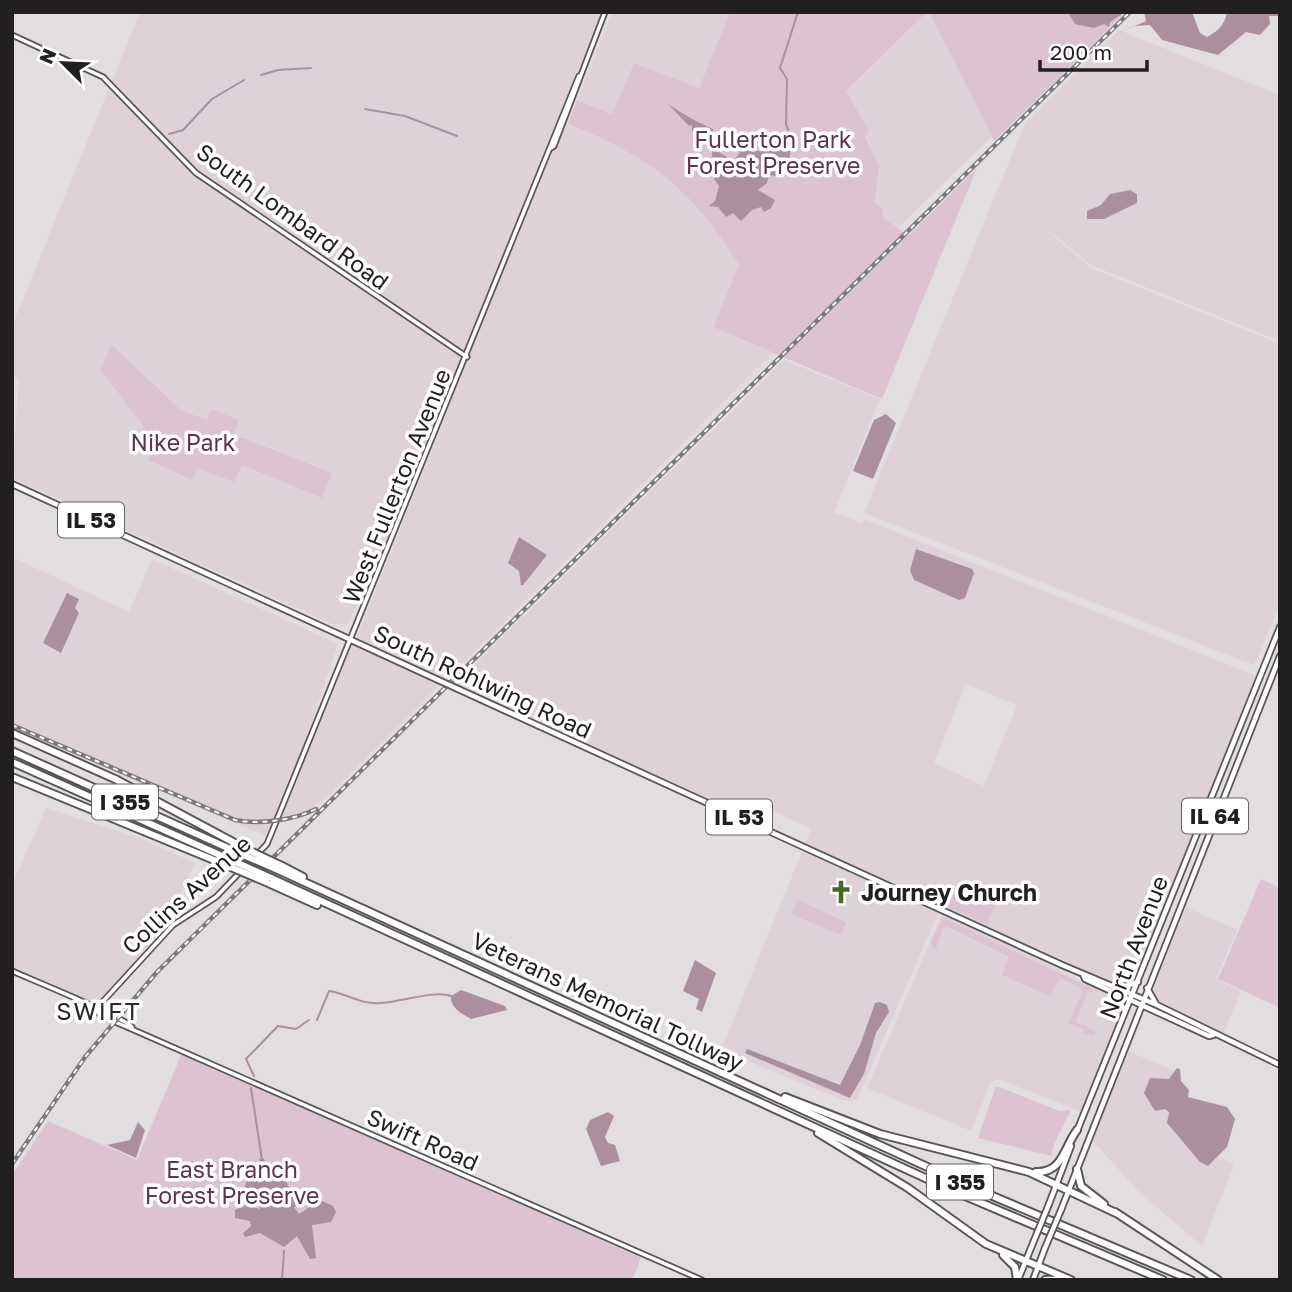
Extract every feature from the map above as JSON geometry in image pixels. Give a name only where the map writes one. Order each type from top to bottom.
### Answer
[{"type":"highway","points":[[12,733],[115,779],[241,850]]},
{"type":"highway","name":"Veterans Memorial Tollway","points":[[12,751],[241,850],[1002,1201],[1191,1280]]},
{"type":"highway","name":"Veterans Memorial Tollway","points":[[12,762],[229,863],[1020,1220],[1163,1280]]},
{"type":"highway","points":[[12,777],[229,863]]},
{"type":"highway","points":[[732,1077],[880,1134],[1029,1172],[1118,1214]]},
{"type":"highway","points":[[786,1114],[908,1188],[996,1249],[1012,1262],[1018,1280]]},
{"type":"highway","points":[[1029,1172],[1047,1172],[1057,1166],[1077,1130]]},
{"type":"highway","points":[[1077,1169],[1079,1182],[1084,1190],[1218,1280]]},
{"type":"highway","points":[[996,1249],[1069,1280]]},
{"type":"highway","points":[[1045,1280],[1069,1280]]},
{"type":"main road","name":"South Rohlwing Road","points":[[12,484],[1083,974]]},
{"type":"main road","name":"North Avenue","points":[[1018,1280],[1280,627]]},
{"type":"main road","name":"North Avenue","points":[[1033,1280],[1280,656]]},
{"type":"main road","points":[[1172,895],[1181,904]]},
{"type":"main road","name":"IL 53","points":[[1083,974],[1157,1005],[1280,1065]]},
{"type":"main road","name":"IL 53","points":[[1083,974],[1085,979],[1140,1005],[1209,1036],[1213,1034]]},
{"type":"main road","points":[[1119,988],[1139,981]]},
{"type":"main road","points":[[1147,988],[1157,1005]]},
{"type":"main road","points":[[1111,991],[1125,1006],[1125,1016]]},
{"type":"main road","points":[[1135,1020],[1144,1013],[1158,1013]]},
{"type":"street","name":"West Fullerton Avenue","points":[[271,836],[605,12]]},
{"type":"street","name":"South Lombard Road","points":[[12,35],[103,77],[196,173],[467,357]]},
{"type":"street","name":"Collins Avenue","points":[[96,1009],[160,937],[181,918],[216,897],[263,850],[271,836]]},
{"type":"street","name":"Swift Road","points":[[12,971],[96,1009],[101,1016],[132,1027],[702,1280]]},
{"type":"shaded area","points":[[140,12],[602,12],[406,494],[348,624],[332,624],[12,478],[19,379],[12,376],[12,326]],"holes":[[[111,345],[181,410],[207,420],[212,410],[238,420],[233,433],[332,473],[322,497],[241,465],[197,467],[191,480],[154,447],[138,440],[144,427]]]},
{"type":"shaded area","points":[[612,12],[730,12],[699,89],[634,63],[612,114],[577,100]]},
{"type":"shaded area","points":[[927,12],[992,136],[898,228],[883,217],[875,203],[879,166],[846,91]]},
{"type":"shaded area","points":[[1068,12],[1125,12],[1110,22],[1109,27],[1104,24],[1094,28],[1075,24]]},
{"type":"shaded area","points":[[1144,12],[1192,12],[1200,33],[1207,37],[1225,21],[1227,12],[1280,12],[1280,16],[1269,16],[1270,24],[1260,35],[1246,32],[1218,55],[1162,40],[1150,25],[1135,26],[1146,21]]},
{"type":"shaded area","points":[[1119,30],[1280,95],[1280,341],[1091,265],[1028,214],[1091,268],[1280,344],[1280,605],[1254,665],[864,513],[1025,123]]},
{"type":"shaded area","points":[[668,104],[713,129],[717,151],[729,158],[732,167],[742,164],[741,161],[734,161],[742,149],[749,147],[761,152],[769,139],[792,139],[789,162],[779,158],[775,169],[776,176],[769,175],[767,183],[758,190],[775,200],[771,208],[764,212],[761,207],[752,210],[741,221],[733,213],[726,217],[718,207],[709,206],[715,201],[719,186],[714,179],[719,165],[712,156],[713,138],[701,130],[692,132],[692,125],[689,126]]},
{"type":"shaded area","points":[[568,123],[615,144],[663,172],[691,198],[717,230],[739,265],[713,327],[773,353],[446,680],[356,639],[552,150]]},
{"type":"shaded area","points":[[1130,190],[1137,194],[1137,203],[1104,219],[1087,219],[1087,211],[1101,205],[1110,194]]},
{"type":"shaded area","points":[[784,360],[880,399],[834,512],[862,523],[864,519],[1257,676],[1133,981],[1120,984],[805,844],[811,829],[773,811],[771,829],[454,685]],"holes":[[[966,684],[1017,705],[984,786],[934,763]]]},
{"type":"shaded area","points":[[886,414],[896,423],[873,479],[853,471],[874,420]]},
{"type":"shaded area","points":[[519,537],[547,555],[523,585],[519,571],[508,563]]},
{"type":"shaded area","points":[[916,549],[972,569],[974,573],[965,598],[959,600],[914,580],[910,570]]},
{"type":"shaded area","points":[[12,557],[129,612],[152,559],[338,644],[298,762],[268,837],[12,728]]},
{"type":"shaded area","points":[[67,593],[79,599],[75,608],[79,613],[61,653],[43,643]]},
{"type":"shaded area","points":[[353,643],[441,684],[325,799],[303,812],[282,817]]},
{"type":"shaded area","points":[[46,808],[143,839],[195,863],[164,927],[95,1008],[12,970],[12,885]]},
{"type":"shaded area","points":[[803,849],[939,911],[857,1100],[842,1100],[721,1050]]},
{"type":"shaded area","points":[[1186,907],[1237,930],[1216,979],[1241,992],[1223,1034],[1160,1002],[1152,992]]},
{"type":"shaded area","points":[[943,912],[1119,1000],[1123,1007],[1121,1016],[1082,1112],[998,1079],[991,1082],[971,1131],[867,1088]]},
{"type":"shaded area","points":[[695,960],[716,973],[702,1012],[696,1009],[699,999],[683,991]]},
{"type":"shaded area","points":[[461,990],[505,1006],[507,1010],[471,1019],[452,1004],[451,996]]},
{"type":"shaded area","points":[[875,1003],[887,1005],[889,1012],[876,1033],[864,1074],[850,1098],[745,1053],[747,1049],[840,1085],[860,1045]]},
{"type":"shaded area","points":[[1128,1051],[1177,1072],[1211,1154],[1234,1164],[1202,1246],[1139,1192],[1091,1139]]},
{"type":"shaded area","points":[[1177,1068],[1180,1069],[1181,1081],[1189,1090],[1188,1097],[1227,1107],[1235,1119],[1227,1147],[1208,1166],[1200,1162],[1167,1123],[1169,1112],[1165,1109],[1155,1111],[1144,1093],[1150,1078],[1169,1079]]},
{"type":"shaded area","points":[[608,1112],[614,1116],[605,1137],[608,1143],[615,1145],[620,1161],[601,1166],[586,1129],[590,1120]]},
{"type":"shaded area","points":[[138,1122],[145,1130],[136,1158],[107,1145],[130,1140]]},
{"type":"shaded area","points":[[263,1158],[276,1177],[283,1173],[292,1195],[306,1198],[304,1204],[294,1207],[299,1214],[320,1200],[333,1206],[336,1212],[331,1222],[312,1225],[316,1258],[310,1259],[297,1236],[284,1247],[260,1233],[245,1237],[243,1233],[251,1226],[250,1221],[235,1218],[235,1210],[246,1205],[260,1209],[257,1191],[241,1197],[251,1169],[260,1171],[258,1183],[264,1180],[259,1159]]},
{"type":"green space","name":"Fullerton Park Forest Preserve","points":[[730,12],[927,12],[846,91],[869,131],[865,137],[879,166],[875,203],[882,208],[883,217],[908,236],[977,168],[882,399],[713,327],[739,265],[721,237],[685,194],[667,178],[624,150],[568,123],[577,100],[612,114],[634,63],[699,88]]},
{"type":"green space","points":[[929,12],[1126,12],[994,141]]},
{"type":"green space","name":"Nike Park","points":[[111,344],[181,410],[207,420],[211,409],[239,420],[234,434],[332,473],[322,498],[242,465],[234,482],[197,468],[192,480],[148,460],[154,447],[138,440],[144,427],[101,370]]},
{"type":"green space","points":[[1261,879],[1280,888],[1280,1008],[1218,979]]},
{"type":"green space","points":[[958,881],[999,897],[989,919],[992,921],[988,925],[947,906],[949,894]]},
{"type":"green space","points":[[798,900],[846,922],[841,935],[795,916],[791,912]]},
{"type":"green space","points":[[946,919],[1091,988],[1093,992],[1087,993],[1076,1022],[1096,1031],[1094,1036],[1082,1033],[1084,1029],[1069,1023],[1082,992],[1080,987],[1060,978],[1050,996],[1002,975],[1009,957],[948,927],[943,929],[936,947],[938,950],[933,948],[931,942],[941,921]]},
{"type":"green space","name":"East Branch Forest Preserve","points":[[182,1053],[641,1258],[632,1280],[12,1280],[12,1175],[48,1121],[137,1160]]},
{"type":"green space","points":[[996,1086],[1060,1111],[1071,1110],[1051,1156],[978,1138]]},
{"type":"waterway","points":[[791,137],[786,125],[787,79],[780,68],[798,12]]},
{"type":"waterway","points":[[261,75],[278,70],[311,68]]},
{"type":"waterway","points":[[169,134],[183,130],[212,99],[244,80]]},
{"type":"waterway","points":[[365,109],[405,116],[457,136]]},
{"type":"waterway","points":[[317,1020],[329,991],[374,1003],[436,994],[451,996]]},
{"type":"waterway","points":[[254,1076],[246,1059],[278,1026],[296,1029],[309,1020]]},
{"type":"waterway","points":[[251,1088],[262,1160]]},
{"type":"waterway","points":[[282,1280],[284,1251]]},
{"type":"railway","points":[[12,1164],[85,1057],[157,972],[1130,12]]},
{"type":"railway","points":[[12,725],[235,820],[277,820],[316,809]]},
{"type":"place","name":"Journey Church","points":[[841,892]]},
{"type":"district","name":"SWIFT","points":[[99,1010]]}]
